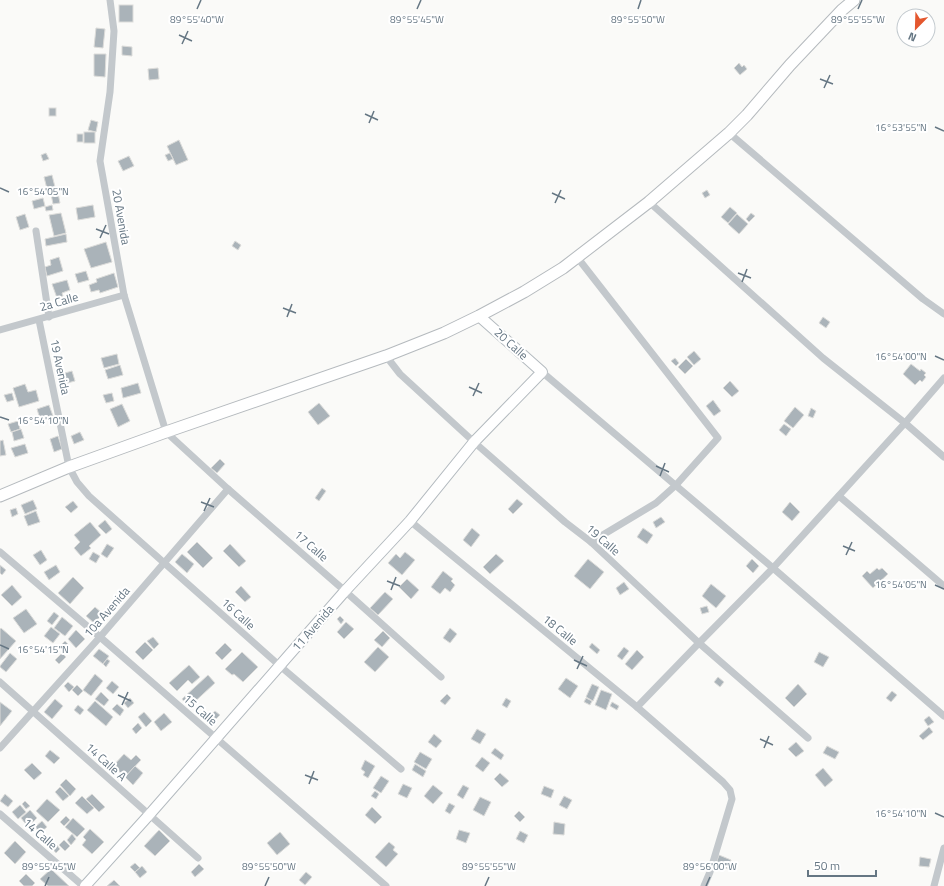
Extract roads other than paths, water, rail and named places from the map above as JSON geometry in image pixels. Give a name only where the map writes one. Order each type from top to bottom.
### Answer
[{"type":"main road","points":[[0,496],[69,466],[386,356],[444,333],[480,316],[543,280],[578,257],[649,202],[729,133],[747,115],[790,65],[842,10],[854,0]]},
{"type":"street","name":"20 Avenida","points":[[110,0],[114,31],[110,92],[100,161],[124,295],[166,432]]},
{"type":"street","points":[[729,133],[923,299],[944,314]]},
{"type":"street","points":[[649,202],[823,358],[905,423],[944,457]]},
{"type":"street","points":[[36,231],[49,317]]},
{"type":"street","points":[[578,257],[718,438],[676,485],[656,503],[591,542]]},
{"type":"street","name":"2a Calle","points":[[0,330],[124,295]]},
{"type":"street","name":"20 Calle","points":[[480,316],[542,372]]},
{"type":"street","name":"19 Avenida","points":[[39,320],[69,466]]},
{"type":"street","name":"19 Calle","points":[[386,356],[400,374],[474,442],[565,522],[591,542],[698,643],[808,738]]},
{"type":"street","points":[[542,372],[774,568],[944,716]]},
{"type":"street","name":"11 Avenida","points":[[84,886],[149,815],[345,591],[410,521],[474,442],[542,372]]},
{"type":"street","points":[[638,707],[698,643],[774,568],[944,378]]},
{"type":"street","name":"17 Calle","points":[[166,432],[228,489],[441,677]]},
{"type":"street","name":"16 Calle","points":[[69,466],[76,482],[89,496],[280,666],[401,769]]},
{"type":"street","name":"10a Avenida","points":[[0,748],[100,637],[228,489]]},
{"type":"street","points":[[839,496],[944,586]]},
{"type":"street","name":"18 Calle","points":[[410,521],[638,707],[723,782],[730,790],[732,800],[710,872],[704,886]]},
{"type":"street","name":"15 Calle","points":[[0,552],[386,886]]},
{"type":"street","name":"14 Calle A","points":[[0,682],[198,858]]},
{"type":"street","name":"14 Calle","points":[[0,814],[84,886]]},
{"type":"street","points":[[934,886],[944,848]]}]
